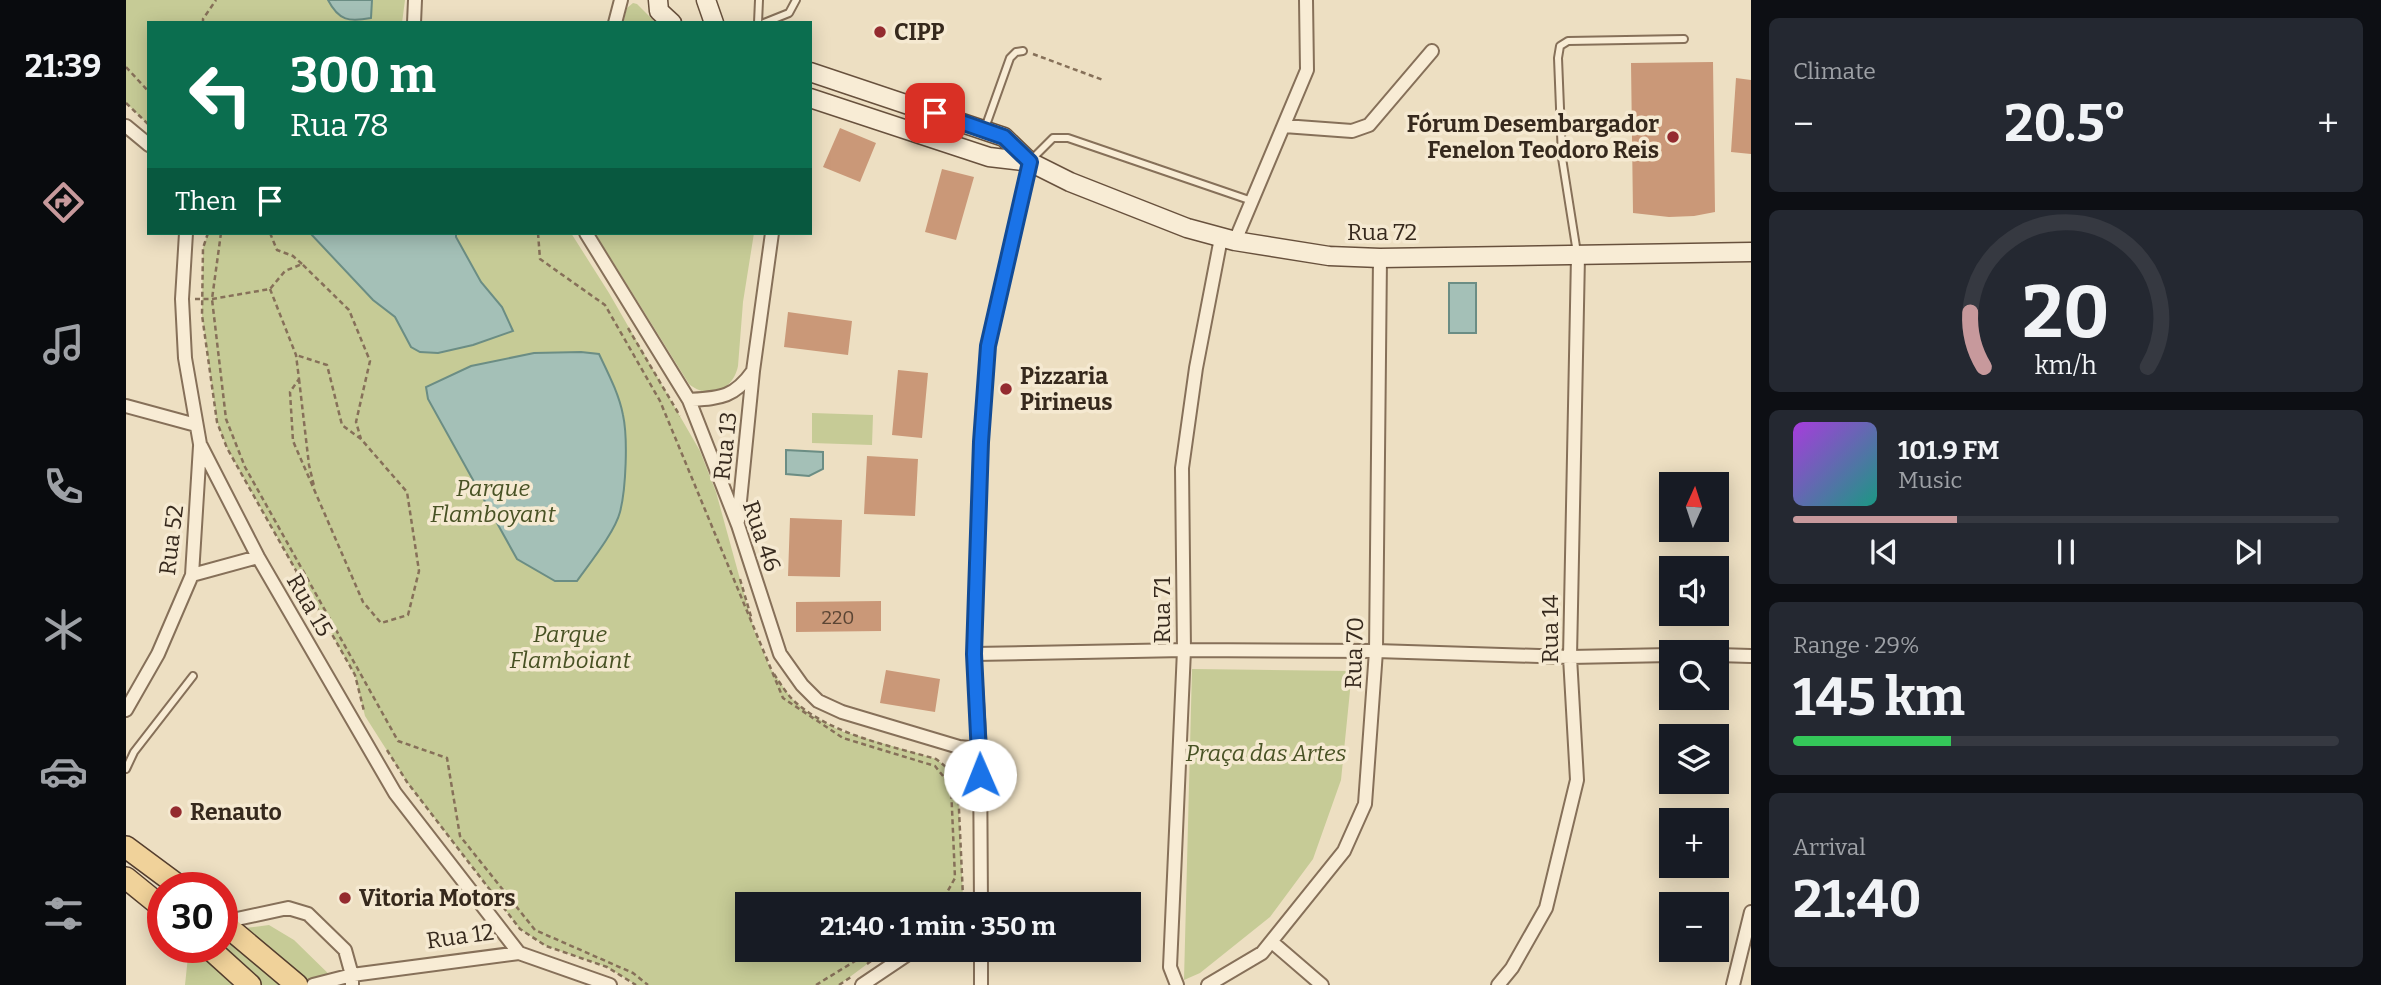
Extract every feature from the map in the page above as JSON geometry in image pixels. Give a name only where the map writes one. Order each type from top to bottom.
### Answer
[{"type":"main road","points":[[658,0],[659,11],[670,21]]},
{"type":"main road","points":[[706,0],[713,21]]},
{"type":"main road","points":[[812,73],[1004,137],[1030,162]]},
{"type":"main road","points":[[812,99],[989,157],[1030,162]]},
{"type":"main road","name":"Rua 72","points":[[1030,162],[1070,182],[1187,228],[1228,239],[1329,256],[1380,258],[1751,253]]},
{"type":"main road","points":[[126,847],[160,872]]},
{"type":"main road","points":[[126,878],[147,895]]},
{"type":"main road","points":[[238,935],[297,985]]},
{"type":"main road","points":[[224,963],[246,984],[269,961]]},
{"type":"street","points":[[414,21],[415,0]]},
{"type":"street","points":[[616,21],[621,0]]},
{"type":"street","name":"Rua 71","points":[[1177,985],[1170,967],[1184,650],[1182,468],[1196,368],[1228,239],[1252,201],[1307,70],[1306,0]]},
{"type":"street","points":[[1284,125],[1352,131],[1369,125],[1432,51]]},
{"type":"street","points":[[126,126],[147,143]]},
{"type":"street","points":[[981,892],[980,749],[974,654],[981,442],[988,346],[1030,162]]},
{"type":"street","name":"Rua 15","points":[[186,235],[182,299],[185,358],[200,444],[258,557],[395,793],[519,953]]},
{"type":"street","name":"Rua 46","points":[[587,235],[689,400],[738,525],[780,654],[802,685],[818,701],[842,712],[959,747],[980,749]]},
{"type":"street","name":"Rua 13","points":[[738,525],[772,235]]},
{"type":"street","name":"Rua 14","points":[[1498,985],[1512,968],[1546,908],[1577,780],[1570,657],[1578,256]]},
{"type":"street","name":"Rua 70","points":[[1208,985],[1262,953],[1272,942],[1343,850],[1365,804],[1376,651],[1380,258]]},
{"type":"street","name":"Rua 13","points":[[689,400],[725,397],[742,387],[754,371]]},
{"type":"street","points":[[126,406],[196,425]]},
{"type":"street","name":"Rua 52","points":[[126,710],[158,654],[192,575],[200,444]]},
{"type":"street","points":[[192,575],[258,557]]},
{"type":"street","points":[[974,654],[1184,650],[1376,651],[1570,657],[1659,654]]},
{"type":"street","points":[[1729,655],[1751,656]]},
{"type":"street","points":[[238,919],[288,908],[308,914],[345,950],[352,980]]},
{"type":"street","points":[[1733,985],[1751,912]]},
{"type":"street","points":[[1272,942],[1322,985]]},
{"type":"street","name":"Rua 12","points":[[313,985],[519,953],[610,985]]},
{"type":"street","points":[[862,985],[896,962]]},
{"type":"street","points":[[981,962],[981,985]]},
{"type":"lane","points":[[758,21],[759,0]]},
{"type":"lane","points":[[769,21],[789,13],[796,0]]},
{"type":"lane","points":[[1578,256],[1562,158],[1558,58],[1560,46],[1568,41],[1684,39]]},
{"type":"lane","points":[[984,130],[1010,58],[1016,52],[1023,51]]},
{"type":"lane","points":[[1030,162],[1053,138],[1068,138],[1252,201]]},
{"type":"lane","points":[[126,769],[134,752],[194,676]]},
{"type":"path","points":[[204,21],[216,0]]},
{"type":"path","points":[[1023,51],[1103,80]]},
{"type":"path","points":[[126,67],[147,90]]},
{"type":"path","points":[[126,103],[147,123]]},
{"type":"path","points":[[207,235],[203,248],[202,315],[217,422],[255,498],[355,675],[365,716]]},
{"type":"path","points":[[221,235],[212,299],[226,419],[245,467],[398,741],[447,758],[460,836],[535,930],[633,973],[648,985]]},
{"type":"path","points":[[271,235],[277,250],[302,264],[349,310],[370,361],[356,422],[361,439]]},
{"type":"path","points":[[182,299],[212,299],[270,289],[285,271],[302,264]]},
{"type":"path","points":[[270,289],[296,355],[309,466],[315,493]]},
{"type":"path","points":[[628,329],[682,419]]},
{"type":"path","points":[[296,355],[327,365],[342,425],[361,439],[407,492],[419,571],[408,615],[381,623],[363,602],[293,440],[290,392],[299,379]]},
{"type":"path","points":[[738,570],[754,630],[770,669],[791,698],[811,715],[845,732],[936,760],[955,777],[958,788],[963,892]]},
{"type":"path","points":[[386,749],[407,782],[520,929],[546,946],[607,967],[636,985]]},
{"type":"path","points":[[816,985],[853,962]]},
{"type":"green space","points":[[126,0],[405,0],[402,21],[147,21],[147,123],[126,103]]},
{"type":"green space","points":[[633,3],[637,4],[654,21],[624,21],[627,8]]},
{"type":"green space","name":"Parque Flamboyant","points":[[207,235],[572,235],[700,451],[716,492],[754,630],[770,668],[791,698],[811,715],[841,731],[936,759],[953,775],[958,788],[963,892],[735,892],[735,962],[870,962],[839,985],[636,985],[607,967],[546,946],[520,929],[407,782],[365,716],[355,675],[227,448],[217,422],[202,315],[203,248]]},
{"type":"green space","points":[[596,235],[754,235],[735,375],[725,387],[712,392],[696,389],[689,384]]},
{"type":"green space","points":[[812,413],[873,415],[872,445],[812,443]]},
{"type":"green space","name":"Praça das Artes","points":[[1192,669],[1352,671],[1341,780],[1313,859],[1270,917],[1200,973],[1184,980]]},
{"type":"green space","points":[[269,925],[294,940],[340,985],[185,985],[187,963],[238,963],[238,930]]},
{"type":"water","points":[[328,0],[372,0],[371,18],[345,18],[336,12]]},
{"type":"water","points":[[312,235],[456,235],[481,282],[502,307],[513,331],[473,345],[438,353],[420,352],[411,347],[395,317],[373,300]]},
{"type":"water","points":[[1449,283],[1476,283],[1476,333],[1449,333]]},
{"type":"water","points":[[534,353],[599,354],[619,399],[625,437],[624,490],[620,512],[613,529],[577,581],[555,581],[517,559],[428,399],[426,387],[471,366]]},
{"type":"water","points":[[786,450],[823,452],[823,469],[809,476],[786,474]]},
{"type":"building","name":"Fórum Desembargador Fenelon Teodoro Reis","points":[[1713,62],[1715,212],[1669,217],[1633,213],[1631,63]]},
{"type":"building","points":[[1736,78],[1751,80],[1751,154],[1731,152]]},
{"type":"building","points":[[840,128],[876,143],[860,182],[823,167]]},
{"type":"building","points":[[942,169],[974,177],[956,240],[925,232]]},
{"type":"building","points":[[788,312],[852,321],[848,355],[784,347]]},
{"type":"building","points":[[898,370],[928,373],[922,438],[892,435]]},
{"type":"building","points":[[867,456],[918,459],[915,516],[864,514]]},
{"type":"building","points":[[790,518],[842,520],[840,577],[788,576]]},
{"type":"building","points":[[881,601],[881,631],[796,632],[796,602]]},
{"type":"building","points":[[886,670],[940,679],[935,712],[880,703]]},
{"type":"place","name":"CIPP","points":[[880,32]]},
{"type":"place","name":"Fórum Desembargador Fenelon Teodoro Reis","points":[[1673,137]]},
{"type":"place","name":"Pizzaria Pirineus","points":[[1006,389]]},
{"type":"place","name":"Renauto","points":[[176,812]]},
{"type":"place","name":"Vitoria Motors","points":[[345,898]]},
{"type":"route","points":[[935,113],[1004,137],[1030,162],[988,346],[981,442],[974,654],[980,775]]},
{"type":"park label","name":"Parque Flamboiant","points":[[570,647]]}]
